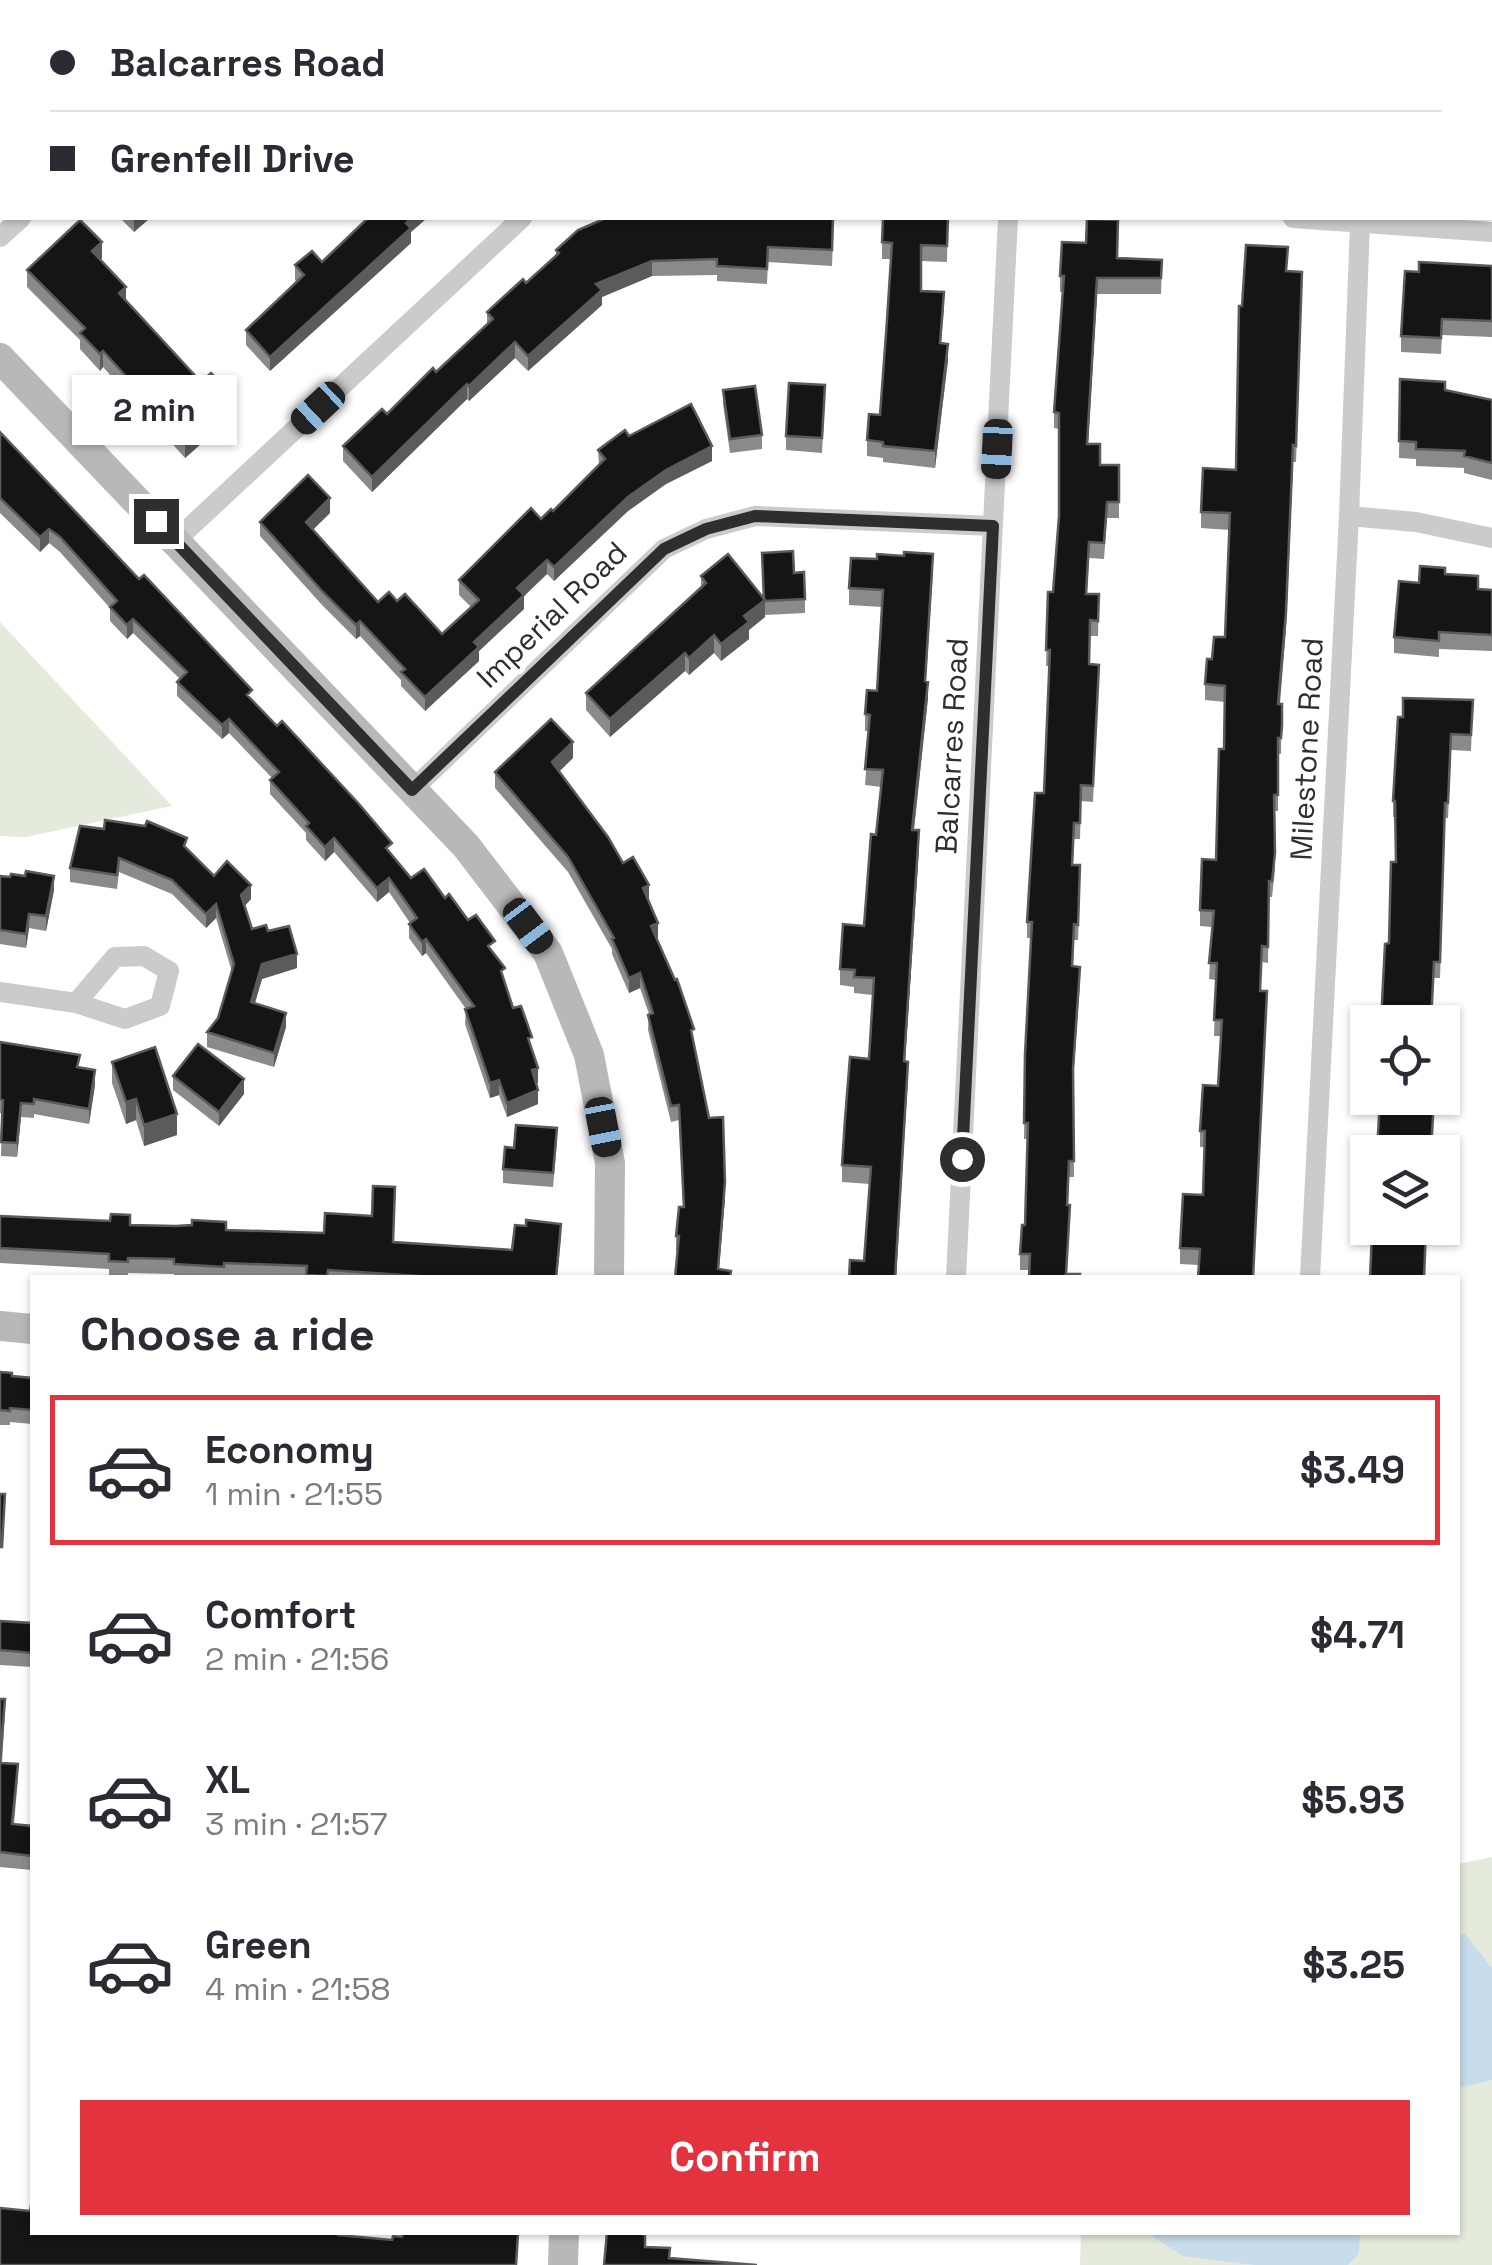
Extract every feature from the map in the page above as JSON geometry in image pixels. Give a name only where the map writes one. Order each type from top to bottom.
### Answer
[{"type":"street","points":[[0,237],[19,220]]},
{"type":"street","points":[[175,541],[520,220]]},
{"type":"street","name":"Balcarres Road","points":[[956,1275],[1008,220]]},
{"type":"street","points":[[1316,220],[1492,232]]},
{"type":"street","name":"Milestone Road","points":[[1310,1275],[1360,224]]},
{"type":"street","points":[[0,358],[466,846],[548,953],[589,1055],[610,1163],[609,1275]]},
{"type":"street","name":"Imperial Road","points":[[412,790],[664,549],[706,529],[755,516],[993,526]]},
{"type":"street","points":[[1349,516],[1416,522],[1492,538]]},
{"type":"street","points":[[0,992],[76,1003]]},
{"type":"street","points":[[0,1326],[30,1329]]},
{"type":"street","points":[[562,2265],[564,2235]]},
{"type":"green space","points":[[0,622],[172,806],[26,837],[0,836]]},
{"type":"green space","points":[[1492,1857],[1492,2265],[1080,2265],[1081,2235],[1460,2235],[1460,1864]]},
{"type":"water","points":[[1465,1934],[1492,1968],[1492,2080],[1460,2088],[1460,1935]]},
{"type":"water","points":[[1360,2235],[1359,2253],[1348,2265],[1254,2265],[1183,2256],[1153,2237]]},
{"type":"building","points":[[80,220],[102,242],[92,251],[126,287],[119,293],[201,382],[211,373],[235,398],[185,441],[103,351],[100,354],[80,333],[85,328],[27,270]]},
{"type":"building","points":[[366,220],[410,220],[406,223],[411,228],[270,357],[246,330],[304,275],[295,265],[312,251],[322,262]]},
{"type":"building","points":[[601,220],[833,220],[832,250],[768,247],[767,269],[717,266],[717,259],[652,261],[596,284],[602,290],[528,356],[515,342],[372,477],[343,446],[382,409],[387,414],[433,368],[436,372],[493,319],[487,312],[523,279],[526,283],[578,230]]},
{"type":"building","points":[[883,220],[948,220],[947,246],[921,245],[921,291],[944,292],[940,343],[948,344],[935,451],[883,446],[883,442],[867,440],[869,414],[880,415],[892,243],[882,242]]},
{"type":"building","points":[[1087,220],[1118,220],[1117,258],[1162,260],[1161,278],[1097,278],[1087,444],[1100,444],[1100,465],[1119,465],[1119,502],[1107,502],[1104,543],[1089,542],[1086,594],[1099,594],[1098,621],[1090,620],[1089,664],[1099,665],[1093,786],[1081,785],[1080,823],[1074,823],[1072,865],[1080,865],[1072,966],[1080,967],[1066,1274],[1080,1275],[1029,1275],[1030,1254],[1020,1254],[1025,1225],[1028,1123],[1024,1123],[1025,1054],[1032,922],[1027,922],[1035,793],[1044,793],[1050,650],[1046,650],[1048,592],[1053,592],[1059,516],[1059,413],[1054,412],[1064,276],[1060,276],[1062,242],[1086,243]]},
{"type":"building","points":[[1246,245],[1288,247],[1286,271],[1302,272],[1296,446],[1293,445],[1278,704],[1282,704],[1282,725],[1278,738],[1278,795],[1274,795],[1275,853],[1269,881],[1268,947],[1262,946],[1260,991],[1267,991],[1253,1275],[1198,1275],[1200,1249],[1180,1248],[1183,1194],[1203,1195],[1203,1085],[1218,1086],[1222,1020],[1214,1020],[1217,963],[1209,963],[1214,911],[1200,910],[1202,859],[1216,860],[1225,686],[1205,684],[1214,637],[1225,637],[1230,513],[1201,512],[1203,468],[1236,470]]},
{"type":"building","points":[[1419,262],[1492,266],[1492,321],[1442,319],[1441,338],[1401,336],[1405,271],[1419,272]]},
{"type":"building","points":[[1400,379],[1445,382],[1445,390],[1492,400],[1492,463],[1464,456],[1465,451],[1416,449],[1416,442],[1399,441]]},
{"type":"building","points":[[789,383],[825,385],[822,438],[786,436]]},
{"type":"building","points":[[755,386],[762,435],[730,439],[723,390]]},
{"type":"building","points":[[691,404],[712,446],[666,470],[628,497],[554,567],[547,560],[517,588],[524,595],[474,642],[479,647],[425,697],[360,621],[356,625],[260,522],[308,475],[330,498],[306,522],[378,602],[389,592],[397,601],[405,594],[442,634],[479,600],[459,580],[531,508],[541,519],[605,459],[598,450],[625,430],[629,436]]},
{"type":"building","points":[[0,432],[139,579],[144,575],[252,690],[247,695],[277,726],[282,721],[359,804],[392,843],[386,848],[411,878],[424,869],[445,898],[449,894],[468,920],[476,915],[495,941],[488,946],[505,968],[501,971],[513,1008],[521,1006],[532,1037],[528,1038],[538,1068],[532,1070],[538,1090],[507,1103],[499,1080],[490,1083],[465,1009],[474,1006],[426,939],[422,942],[409,924],[417,918],[389,878],[377,888],[334,838],[325,847],[270,780],[279,772],[229,719],[222,725],[177,682],[187,672],[133,619],[127,625],[110,607],[117,601],[60,537],[49,529],[40,537],[0,498]]},
{"type":"building","points":[[793,551],[794,573],[804,572],[805,599],[764,601],[762,553]]},
{"type":"building","points":[[904,552],[933,554],[925,681],[928,682],[912,830],[919,830],[895,1275],[849,1275],[850,1260],[864,1261],[871,1167],[842,1165],[850,1057],[869,1059],[874,978],[854,977],[855,970],[840,969],[843,924],[864,926],[871,834],[876,835],[883,770],[865,769],[870,715],[865,714],[867,690],[877,691],[883,590],[849,588],[851,558],[877,559],[877,554],[904,556]]},
{"type":"building","points":[[728,554],[765,600],[744,616],[749,622],[721,644],[714,635],[689,658],[685,653],[610,719],[586,693],[706,583],[701,576]]},
{"type":"building","points":[[1420,566],[1445,568],[1445,574],[1478,576],[1478,589],[1492,590],[1492,635],[1439,632],[1439,641],[1394,637],[1399,581],[1419,583]]},
{"type":"building","points":[[1403,698],[1473,700],[1471,735],[1451,734],[1440,962],[1434,962],[1432,1005],[1382,1005],[1385,944],[1389,943],[1391,862],[1396,862],[1393,801],[1398,717],[1403,717]]},
{"type":"building","points":[[551,719],[573,742],[552,762],[623,863],[633,857],[649,885],[643,888],[658,923],[651,926],[677,979],[694,1029],[691,1030],[709,1118],[723,1117],[725,1182],[718,1269],[731,1271],[730,1275],[675,1275],[679,1207],[684,1207],[679,1105],[671,1106],[648,1015],[653,1013],[640,973],[629,978],[614,938],[568,857],[495,772]]},
{"type":"building","points":[[105,820],[145,826],[147,821],[187,838],[184,846],[214,876],[227,861],[251,885],[241,895],[252,929],[266,925],[268,931],[289,926],[297,954],[262,964],[251,1002],[286,1013],[274,1053],[207,1032],[218,1018],[234,964],[216,904],[206,914],[172,880],[119,858],[117,875],[70,868],[80,826],[104,829]]},
{"type":"building","points":[[26,871],[54,876],[46,916],[29,914],[26,934],[0,930],[0,876],[25,876]]},
{"type":"building","points":[[0,1042],[80,1055],[77,1067],[95,1070],[89,1109],[34,1099],[34,1104],[21,1103],[17,1143],[1,1142]]},
{"type":"building","points":[[198,1044],[244,1079],[219,1112],[173,1076]]},
{"type":"building","points":[[155,1047],[177,1114],[144,1125],[136,1099],[126,1102],[112,1062]]},
{"type":"building","points":[[1379,1115],[1433,1115],[1432,1135],[1378,1135]]},
{"type":"building","points":[[516,1125],[557,1128],[553,1173],[503,1169],[505,1147],[514,1148]]},
{"type":"building","points":[[373,1186],[395,1187],[393,1242],[512,1250],[515,1225],[526,1226],[526,1220],[561,1224],[556,1275],[403,1275],[328,1270],[327,1275],[306,1275],[307,1266],[224,1263],[224,1267],[174,1264],[174,1259],[109,1261],[109,1254],[0,1248],[0,1216],[110,1221],[111,1214],[130,1215],[130,1225],[192,1225],[192,1220],[226,1222],[226,1230],[324,1233],[325,1213],[372,1216]]},
{"type":"building","points":[[1371,1245],[1425,1245],[1424,1275],[1370,1275]]},
{"type":"building","points":[[0,1372],[30,1378],[30,1410],[0,1410]]},
{"type":"building","points":[[0,1494],[5,1494],[2,1547],[0,1547]]},
{"type":"building","points":[[0,1621],[30,1623],[30,1653],[0,1650]]},
{"type":"building","points":[[0,1699],[5,1699],[0,1763]]},
{"type":"building","points":[[0,1763],[18,1764],[12,1824],[30,1826],[30,1856],[0,1852]]},
{"type":"building","points":[[0,2208],[30,2211],[30,2235],[338,2235],[392,2240],[393,2236],[402,2235],[518,2235],[516,2265],[0,2265]]},
{"type":"building","points":[[607,2235],[645,2235],[645,2247],[670,2248],[669,2258],[757,2265],[604,2265]]},
{"type":"route","points":[[156,521],[412,790],[664,549],[706,529],[755,516],[993,526],[962,1159]]}]
